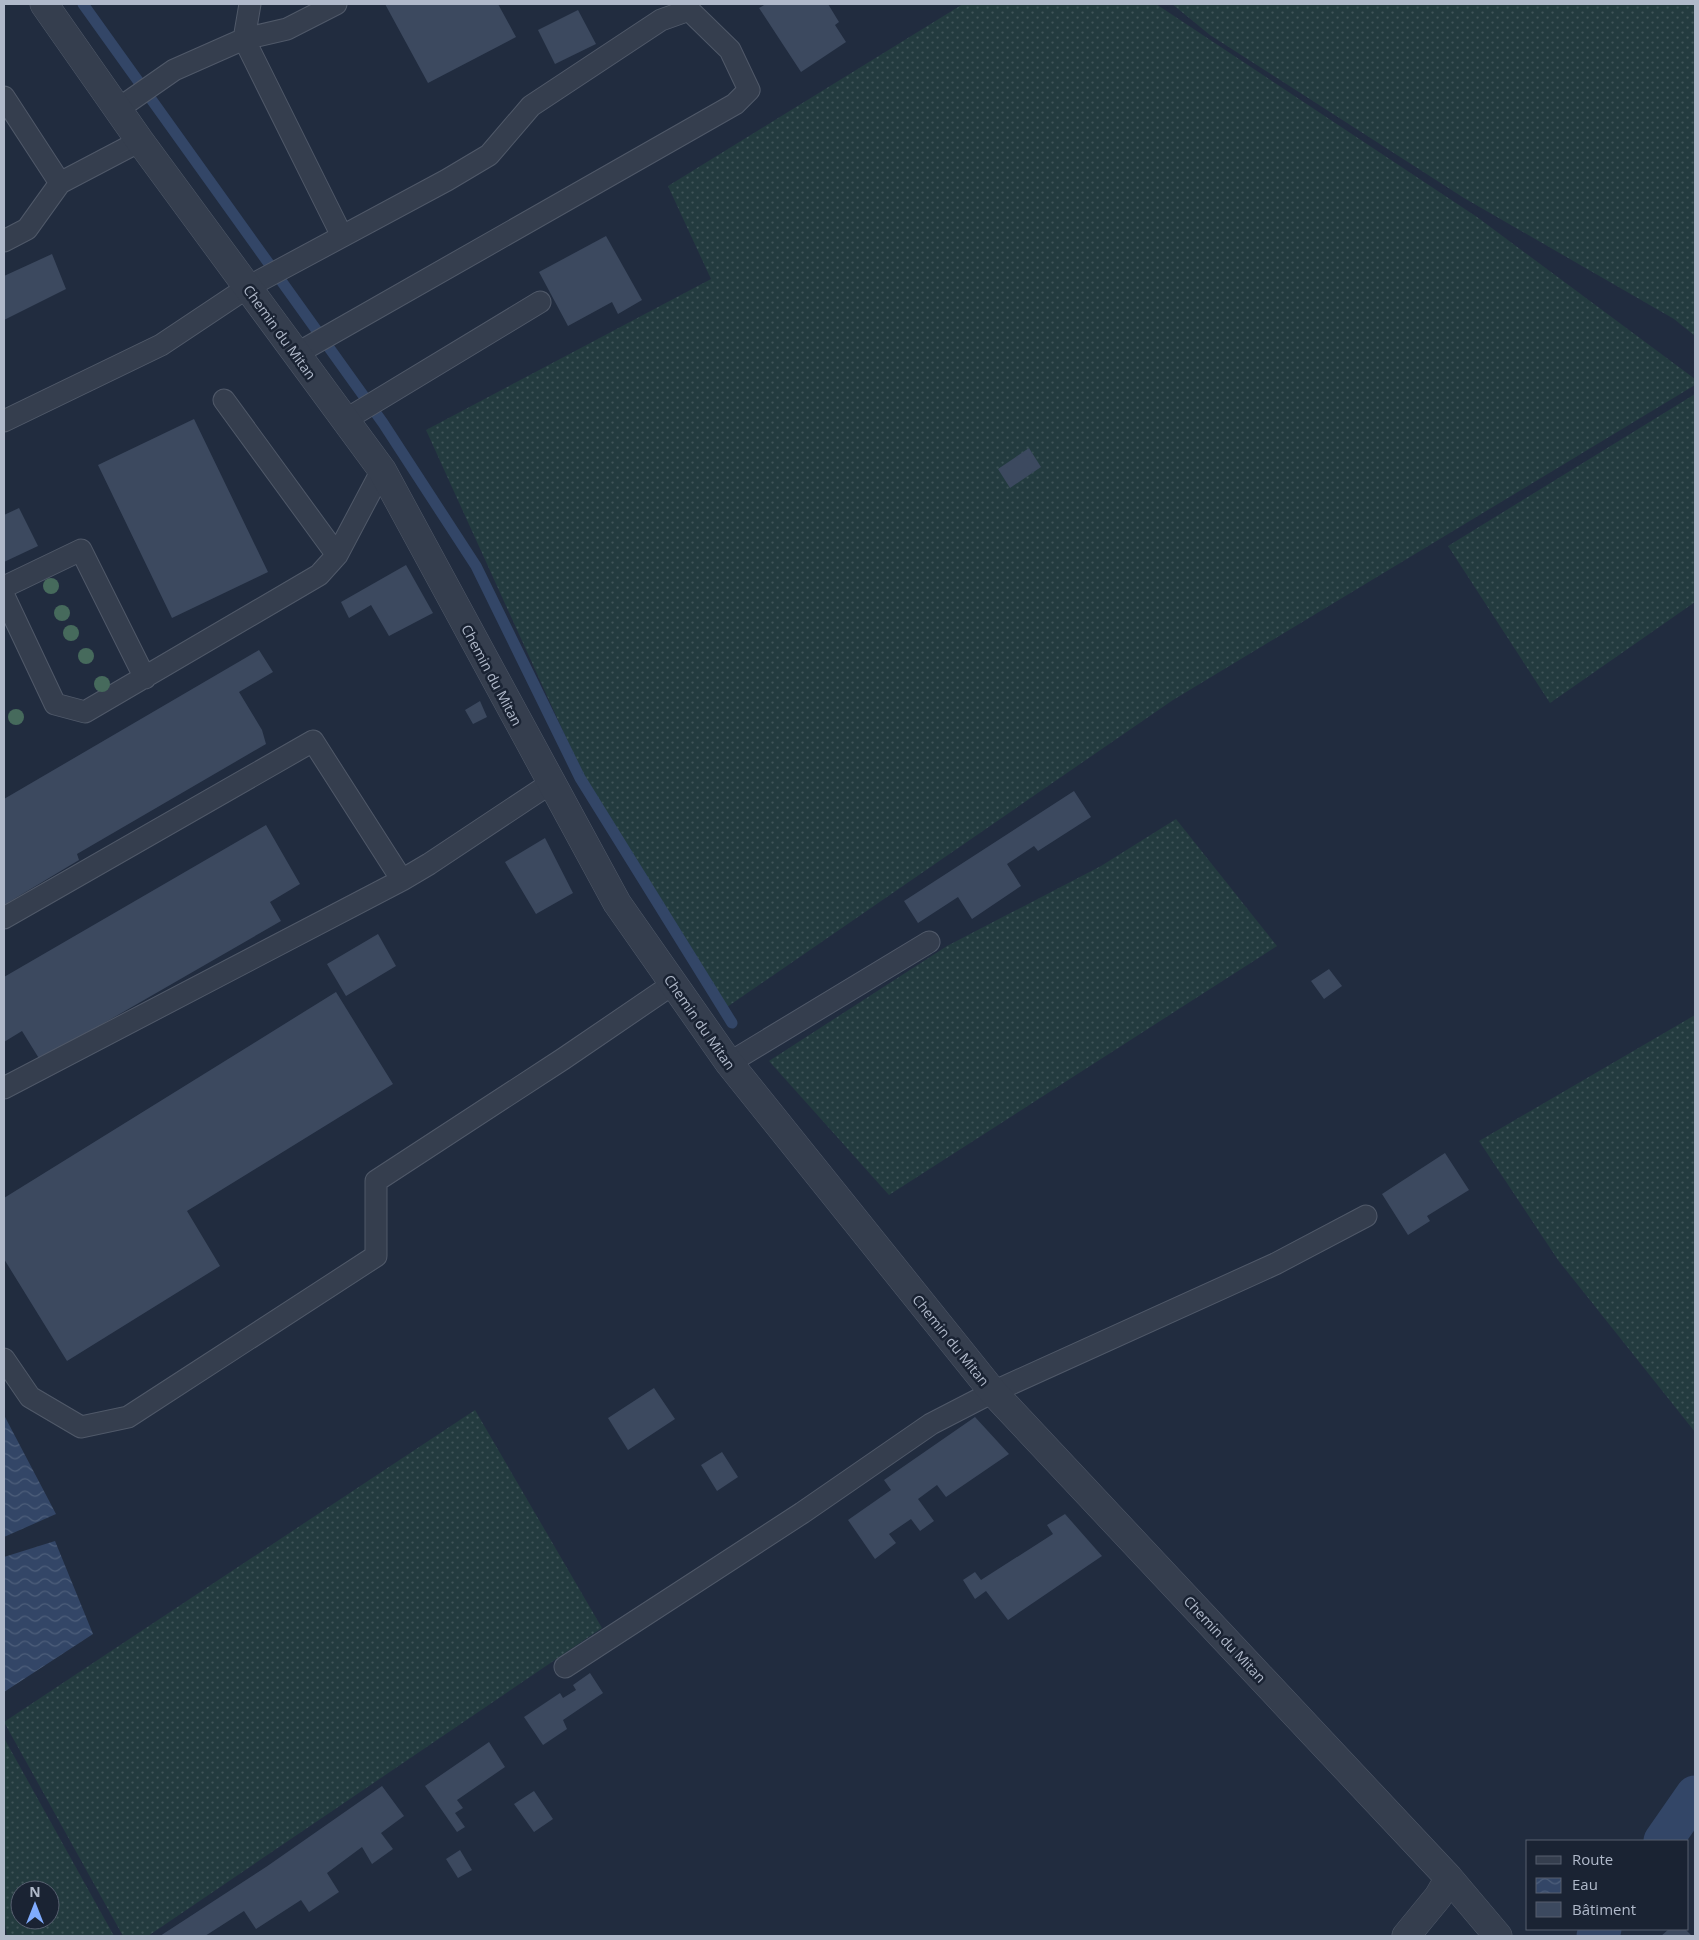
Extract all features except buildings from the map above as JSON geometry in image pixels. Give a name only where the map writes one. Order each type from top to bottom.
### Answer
[{"type":"street","name":"Chemin du Mitan","points":[[44,4],[140,141],[382,470],[616,903],[729,1063],[994,1392],[1449,1878],[1498,1936]]},
{"type":"street","points":[[1406,1936],[1438,1897],[1449,1878]]},
{"type":"lane","points":[[250,4],[244,39],[342,236]]},
{"type":"lane","points":[[118,109],[174,70],[244,39],[287,28],[336,4]]},
{"type":"lane","points":[[4,421],[162,345],[248,287],[447,180],[489,155],[531,106],[661,20],[689,10],[730,50],[749,90],[735,104],[296,354]]},
{"type":"lane","points":[[4,97],[60,183]]},
{"type":"lane","points":[[4,240],[27,229],[60,183],[140,141]]},
{"type":"lane","points":[[345,420],[540,302]]},
{"type":"lane","points":[[224,400],[337,554]]},
{"type":"lane","points":[[4,596],[55,704],[85,712],[319,575],[337,554],[382,470]]},
{"type":"lane","points":[[4,587],[81,550],[145,678]]},
{"type":"lane","points":[[4,918],[314,741],[402,880]]},
{"type":"lane","points":[[4,1088],[402,880],[551,783]]},
{"type":"lane","points":[[729,1063],[929,942]]},
{"type":"lane","points":[[4,1359],[30,1397],[81,1427],[128,1417],[376,1256],[376,1181],[563,1059],[673,984]]},
{"type":"lane","points":[[565,1667],[802,1513],[931,1424],[994,1392],[1275,1264],[1366,1216]]},
{"type":"green space","points":[[963,4],[1156,4],[1477,217],[1695,379],[1695,385],[1173,700],[727,1007],[584,777],[426,430],[711,279],[668,186]]},
{"type":"green space","points":[[1172,4],[1695,4],[1695,336],[1674,319],[1464,198],[1210,35]]},
{"type":"green space","points":[[1695,394],[1695,602],[1550,703],[1448,546]]},
{"type":"green space","points":[[1176,819],[1277,946],[889,1195],[769,1061],[947,946],[1101,866]]},
{"type":"green space","points":[[1695,1015],[1695,1432],[1558,1260],[1479,1141]]},
{"type":"green space","points":[[475,1410],[602,1628],[148,1936],[123,1936],[4,1722]]},
{"type":"green space","points":[[4,1738],[114,1936],[7,1936],[4,1919]]},
{"type":"water","points":[[4,1418],[56,1514],[4,1537]]},
{"type":"water","points":[[55,1541],[93,1634],[4,1692],[4,1557]]},
{"type":"waterway","points":[[83,4],[383,423],[476,566],[580,778],[732,1023]]},
{"type":"waterway","points":[[1664,1840],[1695,1795]]},
{"type":"waterway","points":[[1596,1936],[1601,1930]]}]
